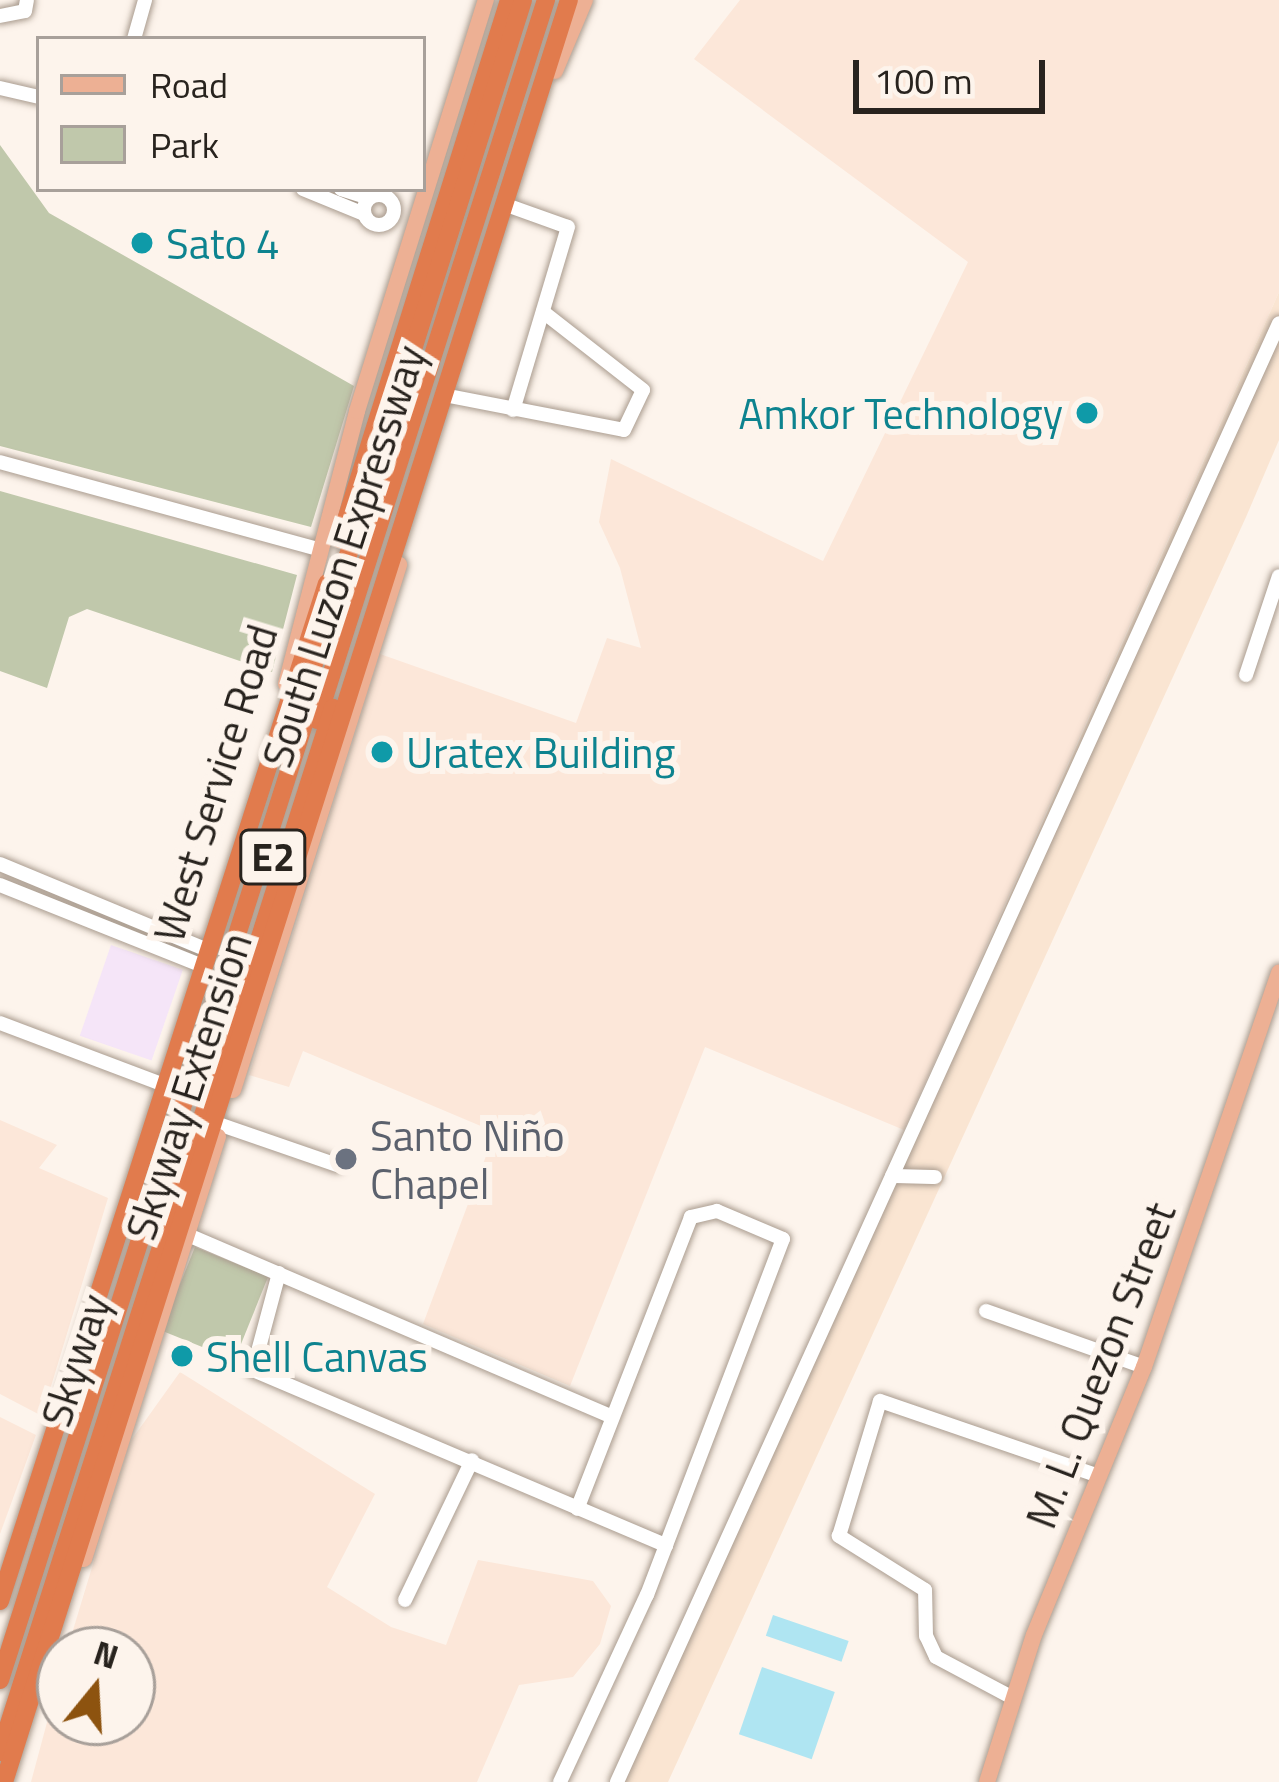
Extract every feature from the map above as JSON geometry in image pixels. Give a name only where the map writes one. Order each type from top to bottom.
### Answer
[{"type":"highway","name":"Skyway Extension","points":[[0,1601],[508,0]]},
{"type":"highway","name":"South Luzon Expressway","points":[[0,1660],[524,0]]},
{"type":"highway","name":"Skyway","points":[[0,1680],[534,0]]},
{"type":"highway","name":"Skyway","points":[[0,1714],[546,0]]},
{"type":"highway","name":"South Luzon Expressway","points":[[0,1752],[558,0]]},
{"type":"highway","name":"Skyway Extension","points":[[8,1782],[569,0]]},
{"type":"main road","name":"West Service Road","points":[[426,186],[486,0]]},
{"type":"main road","points":[[8,1782],[188,1234],[449,396],[585,0]]},
{"type":"main road","name":"West Service Road","points":[[0,1583],[285,691],[319,549],[424,192]]},
{"type":"main road","name":"M. L. Quezon Street","points":[[988,1782],[1013,1698],[1144,1366],[1279,972]]},
{"type":"street","points":[[0,16],[25,10],[27,0]]},
{"type":"street","points":[[135,36],[145,0]]},
{"type":"street","points":[[0,88],[36,96]]},
{"type":"street","points":[[310,192],[379,226],[394,214]]},
{"type":"street","points":[[350,192],[369,198],[386,196],[394,214]]},
{"type":"street","points":[[360,213],[369,198]]},
{"type":"street","points":[[512,207],[568,227],[513,410]]},
{"type":"street","points":[[394,214],[415,220]]},
{"type":"street","points":[[449,396],[624,430],[643,390],[542,312]]},
{"type":"street","points":[[617,1782],[1279,323]]},
{"type":"street","points":[[0,462],[319,549]]},
{"type":"street","points":[[1246,675],[1279,576]]},
{"type":"street","points":[[0,864],[201,956]]},
{"type":"street","points":[[0,885],[201,956]]},
{"type":"street","points":[[0,1023],[159,1083]]},
{"type":"street","points":[[221,1125],[337,1165]]},
{"type":"street","points":[[892,1176],[935,1177]]},
{"type":"street","points":[[560,1782],[665,1545],[783,1239],[717,1211],[691,1217],[577,1509]]},
{"type":"street","points":[[188,1234],[611,1416]]},
{"type":"street","points":[[279,1273],[253,1370],[665,1545]]},
{"type":"street","points":[[986,1311],[1144,1366]]},
{"type":"street","points":[[1013,1698],[936,1658],[926,1636],[925,1590],[838,1536],[880,1401],[1099,1476]]},
{"type":"street","points":[[405,1600],[472,1460]]},
{"type":"shaded area","points":[[740,0],[1279,0],[1279,292],[904,1130],[705,1047],[570,1386],[423,1324],[495,1132],[303,1051],[289,1087],[249,1075],[380,654],[576,723],[607,638],[641,648],[620,568],[599,522],[611,459],[823,561],[968,262],[694,59]]},
{"type":"shaded area","points":[[1279,292],[1279,440],[1246,517],[668,1782],[615,1782]]},
{"type":"shaded area","points":[[111,945],[183,970],[152,1061],[80,1036]]},
{"type":"shaded area","points":[[0,1120],[57,1145],[39,1168],[108,1198],[42,1416],[0,1394]]},
{"type":"shaded area","points":[[180,1372],[375,1494],[327,1587],[391,1627],[446,1645],[478,1560],[593,1581],[611,1606],[600,1644],[573,1677],[519,1685],[477,1782],[31,1782],[41,1746],[156,1746],[156,1626],[74,1626],[130,1442]]},
{"type":"shaded area","points":[[0,1417],[36,1435],[0,1534]]},
{"type":"green space","points":[[0,145],[49,213],[354,386],[311,527],[0,446]]},
{"type":"green space","points":[[0,491],[297,575],[272,672],[87,609],[69,617],[47,688],[0,671]]},
{"type":"green space","points":[[195,1247],[268,1277],[235,1360],[161,1330]]},
{"type":"water","points":[[773,1615],[849,1641],[841,1662],[766,1636]]},
{"type":"water","points":[[762,1667],[835,1692],[812,1759],[739,1734]]},
{"type":"place","name":"Sato 4","points":[[142,243]]},
{"type":"place","name":"Amkor Technology","points":[[1087,413]]},
{"type":"place","name":"Uratex Building","points":[[382,752]]},
{"type":"place","name":"Santo Niño Chapel","points":[[346,1159]]},
{"type":"place","name":"Shell Canvas","points":[[182,1356]]}]
